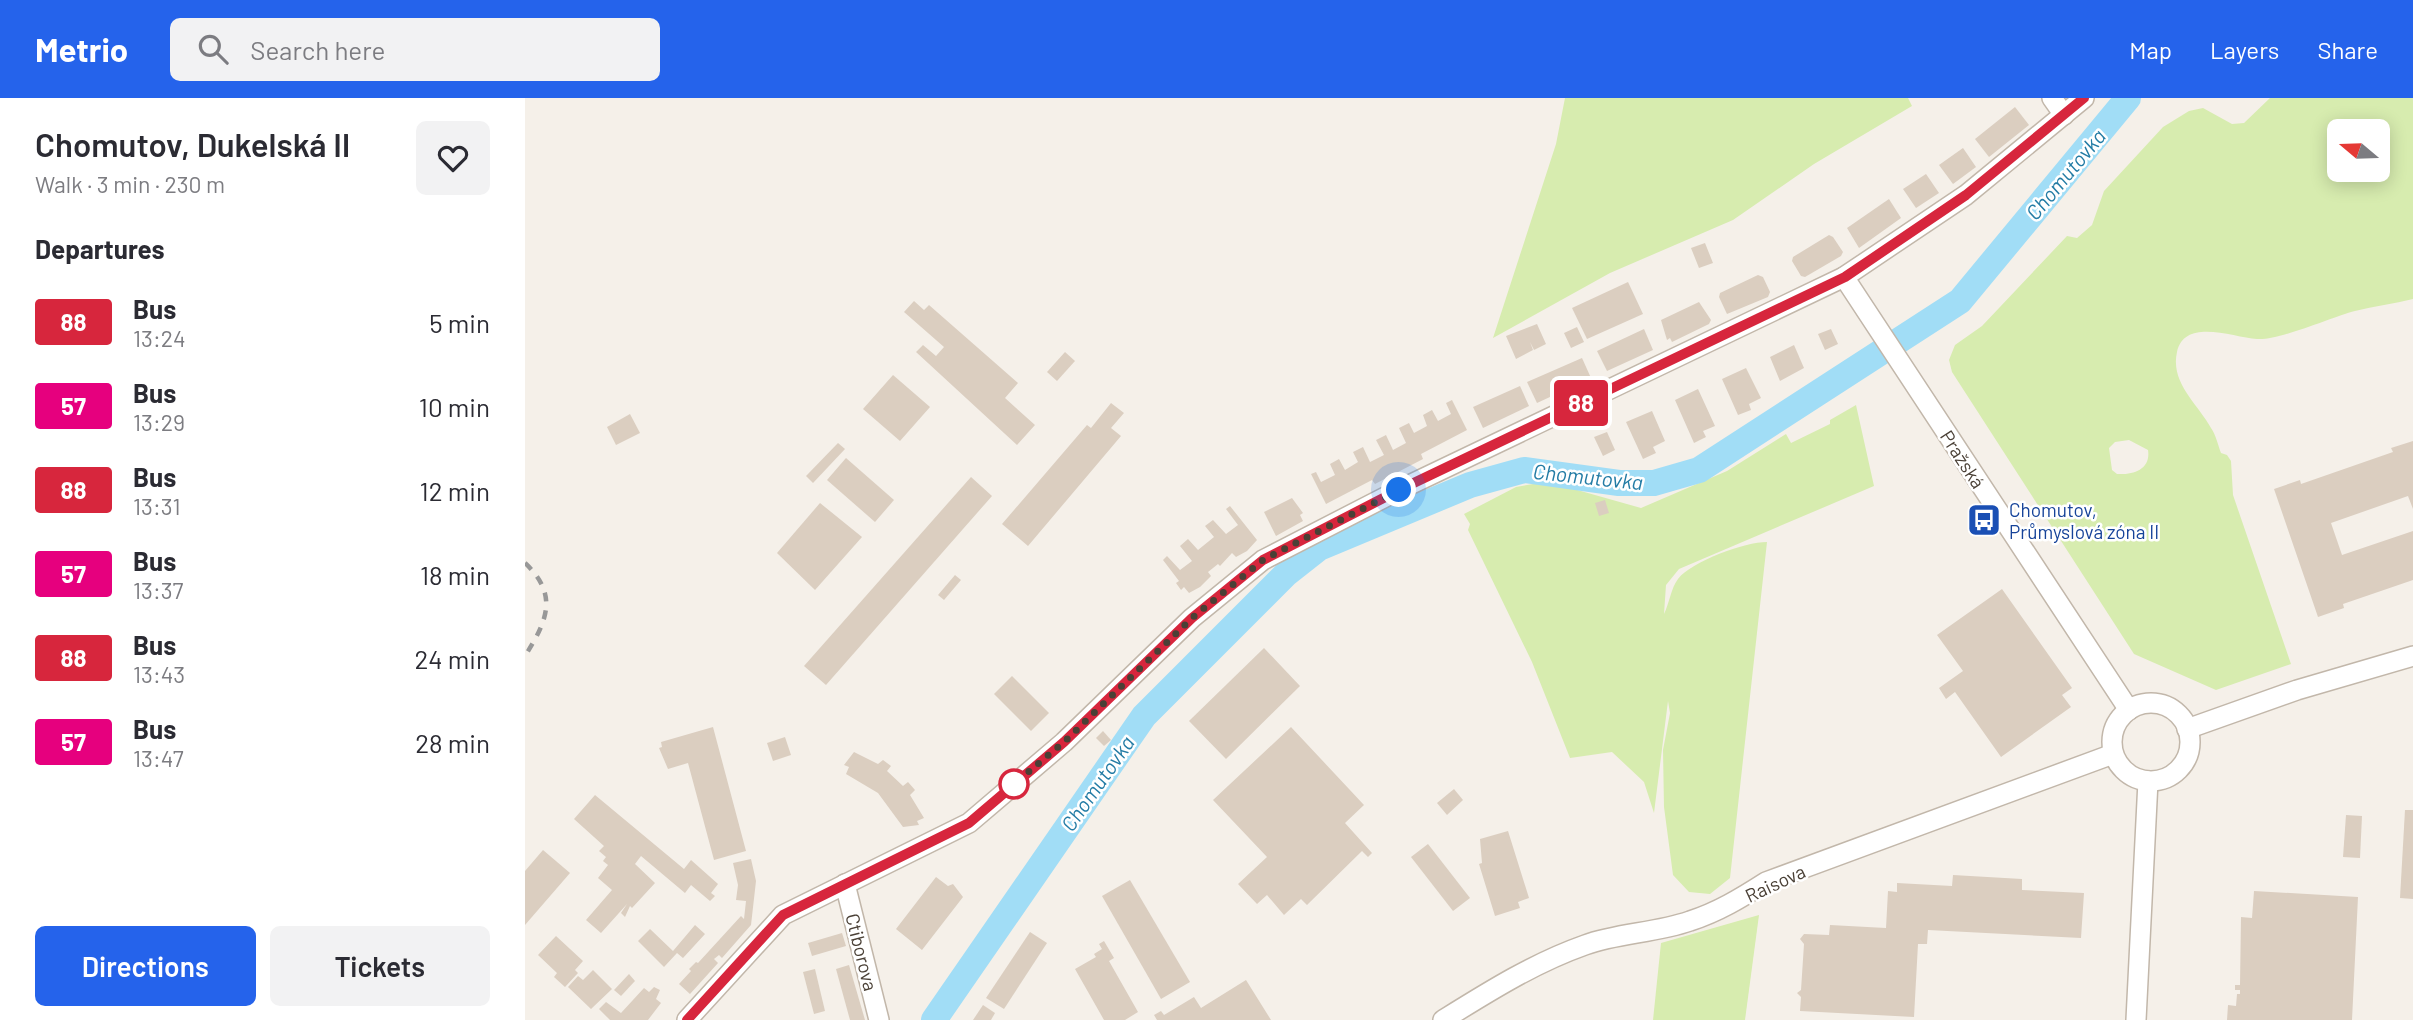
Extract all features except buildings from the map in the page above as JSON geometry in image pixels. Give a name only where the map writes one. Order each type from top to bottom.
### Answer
[{"type":"street","points":[[2052,98],[2064,115]]},
{"type":"street","points":[[687,1020],[783,915],[969,823],[1064,742],[1192,618],[1263,560],[1399,490],[1845,277],[1966,195],[2084,98]]},
{"type":"street","name":"Pražská","points":[[1845,277],[2129,710]]},
{"type":"street","points":[[2187,729],[2297,690],[2413,656]]},
{"type":"street","points":[[2152,703],[2163,705],[2182,719],[2187,729],[2188,754],[2182,766],[2172,775],[2148,781],[2126,773],[2113,754],[2114,729],[2129,710],[2152,703]]},
{"type":"street","name":"Raisova","points":[[1443,1020],[1504,982],[1588,943],[1688,922],[1723,909],[1766,883],[2113,754]]},
{"type":"street","points":[[2136,1020],[2148,781]]},
{"type":"street","name":"Ctiborova","points":[[845,884],[879,1020]]},
{"type":"green space","points":[[1565,98],[1908,98],[1912,106],[1814,164],[1733,220],[1610,273],[1493,338],[1556,144]]},
{"type":"green space","points":[[2270,98],[2413,98],[2413,299],[2355,311],[2266,339],[2200,332],[2182,341],[2176,363],[2181,383],[2213,431],[2221,453],[2227,455],[2231,461],[2233,495],[2291,664],[2216,690],[2134,654],[1952,372],[1949,360],[1955,345],[1982,326],[2067,236],[2077,238],[2092,225],[2104,191],[2163,127],[2189,111],[2203,108],[2232,124],[2244,123]],"holes":[[[2129,440],[2148,450],[2147,462],[2140,470],[2117,474],[2112,470],[2109,448],[2115,442]]]},
{"type":"green space","points":[[1856,405],[1874,486],[1679,569],[1666,585],[1664,614],[1678,579],[1685,572],[1719,554],[1746,545],[1767,542],[1730,878],[1710,894],[1689,892],[1673,875],[1664,807],[1663,750],[1670,713],[1668,701],[1654,813],[1644,782],[1612,752],[1570,758],[1532,662],[1468,530],[1470,524],[1464,514],[1516,487],[1539,483],[1556,484],[1641,508],[1727,471],[1786,434],[1791,443],[1830,424],[1830,420]]},
{"type":"green space","points":[[1759,915],[1745,1020],[1653,1020],[1661,943]]},
{"type":"waterway","name":"Chomutovka","points":[[934,1020],[1144,716],[1286,574],[1319,548],[1470,485],[1524,470],[1619,483],[1654,483],[1699,470],[1960,301],[2128,98]]},
{"type":"railway","points":[[525,563],[536,575],[546,597],[544,620],[525,656]]},
{"type":"bus line","name":"88","points":[[687,1020],[783,915],[969,823],[1064,742],[1192,618],[1263,560],[1399,490],[1845,277],[1966,195],[2084,98]]},
{"type":"place","name":"Chomutov, Průmyslová zóna II","points":[[1984,520]]},
{"type":"route","points":[[1014,784],[1007,790],[1064,742],[1192,618],[1263,560],[1399,490]]}]
